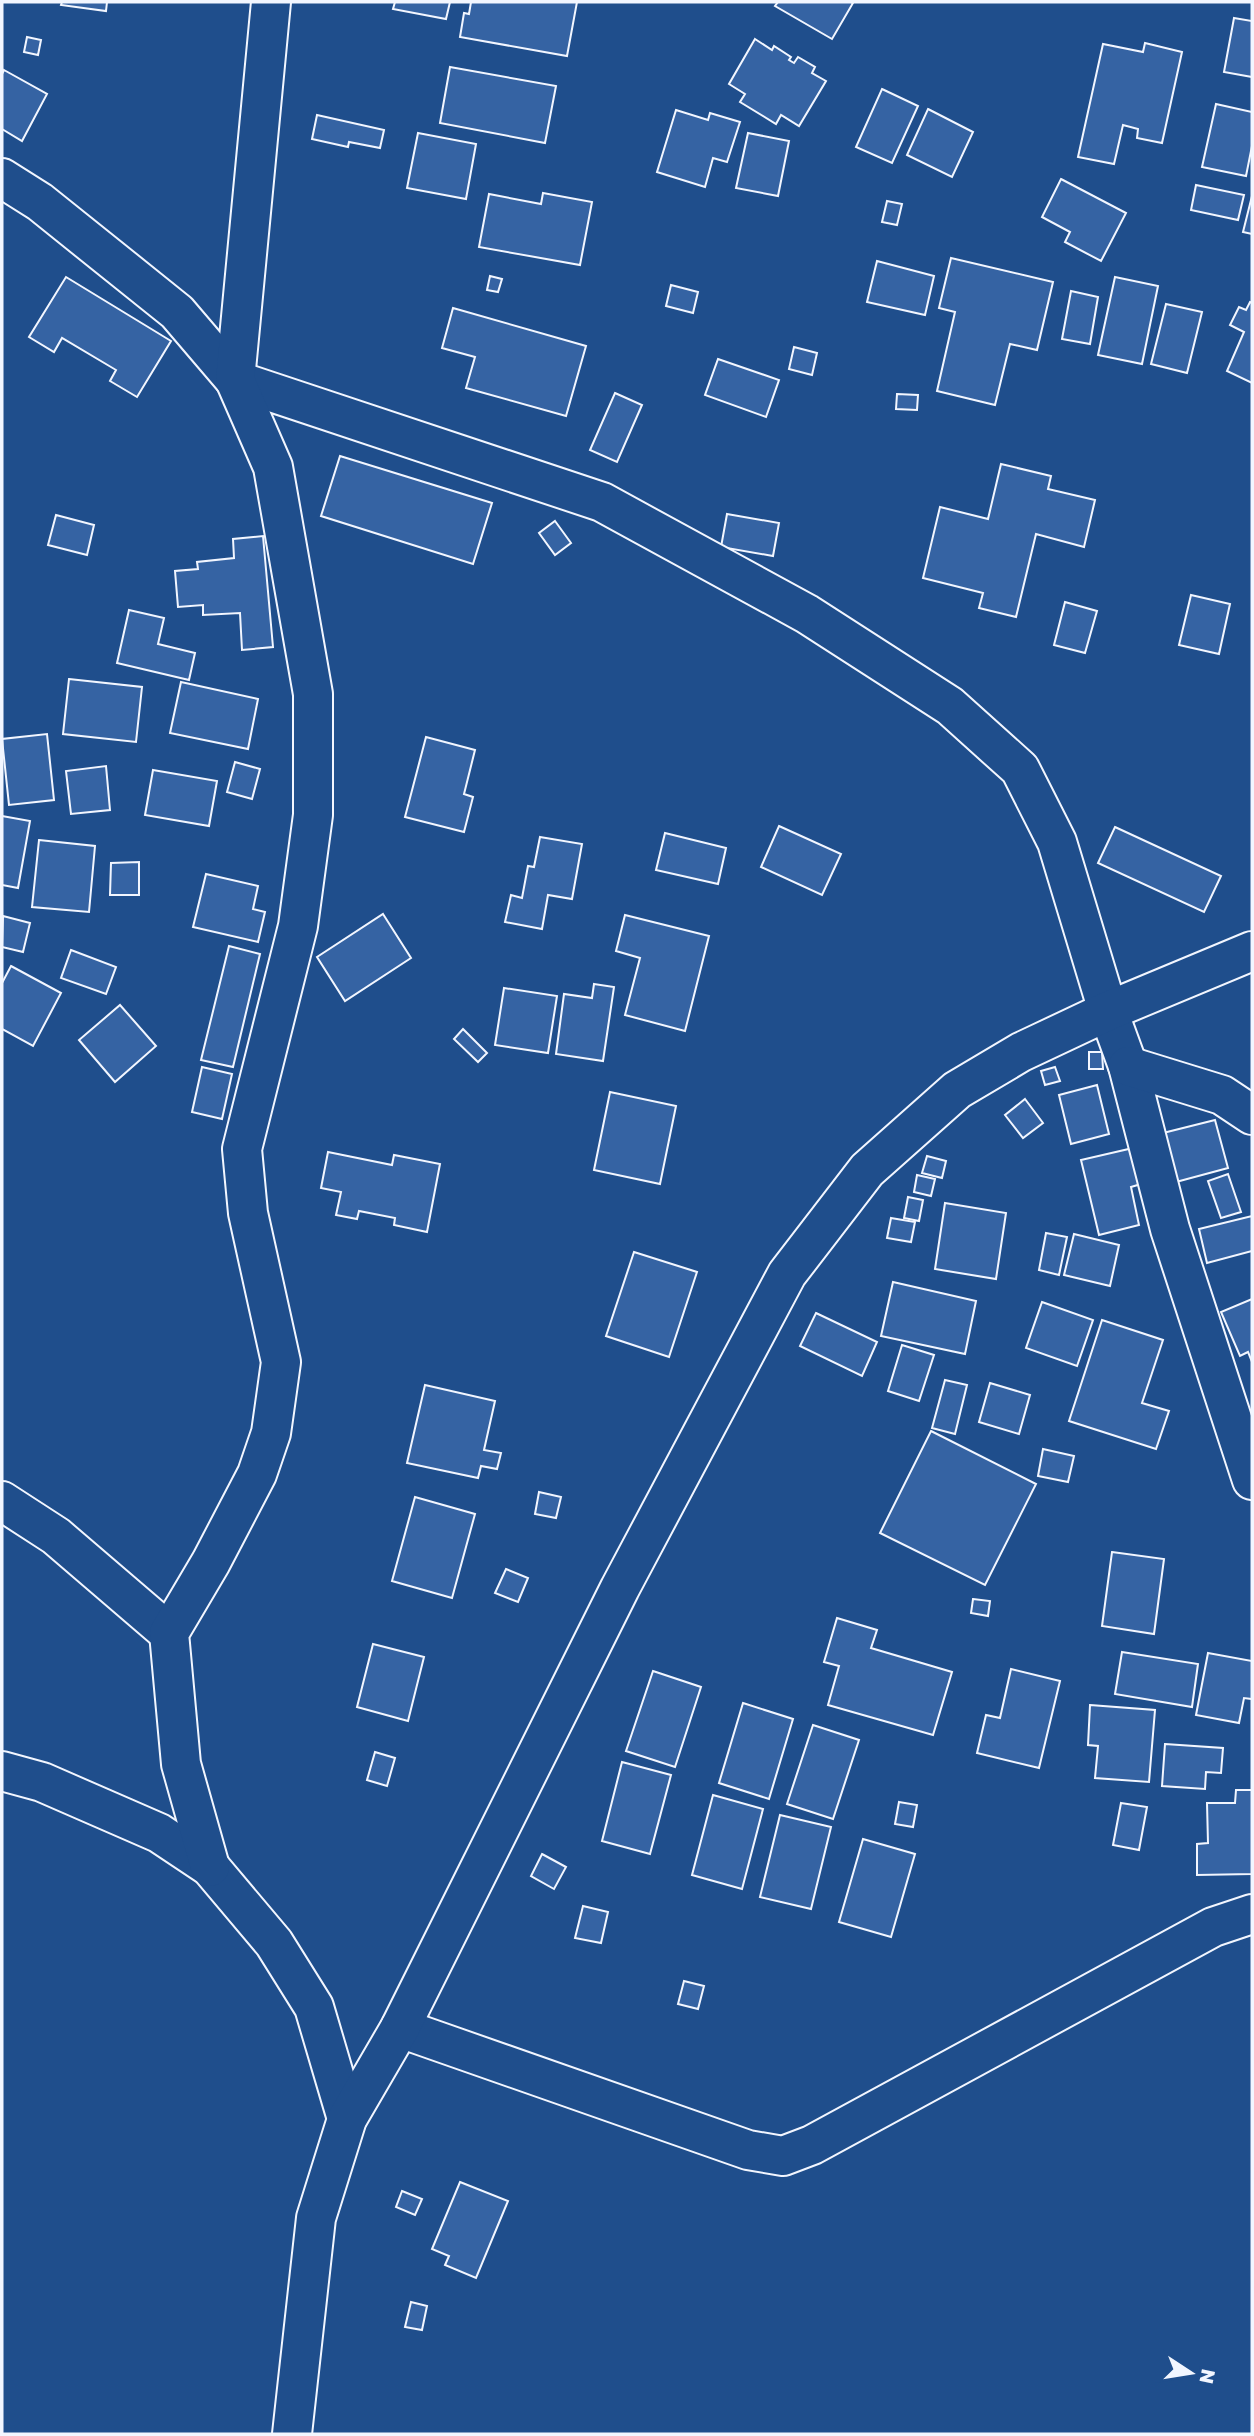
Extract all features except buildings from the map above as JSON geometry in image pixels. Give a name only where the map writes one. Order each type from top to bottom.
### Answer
[{"type":"street","points":[[235,380],[271,2]]},
{"type":"street","points":[[2,178],[40,202],[177,312],[235,380],[273,467],[313,694],[313,815],[298,926],[242,1149],[248,1213],[281,1362],[271,1433],[257,1474],[211,1563],[169,1633],[181,1765],[210,1867]]},
{"type":"street","points":[[235,380],[603,502],[807,614],[950,706],[1020,769],[1057,842],[1108,1011],[1128,1066],[1170,1229],[1252,1480]]},
{"type":"street","points":[[292,2434],[316,2218],[347,2119],[400,2028],[620,1588],[787,1273],[867,1170],[957,1090],[1021,1052],[1108,1011],[1252,951]]},
{"type":"street","points":[[1128,1066],[1222,1095],[1252,1115]]},
{"type":"street","points":[[2,1501],[56,1536],[169,1633]]},
{"type":"street","points":[[2,1771],[42,1782],[159,1833],[210,1867],[274,1943],[314,2007],[347,2119]]},
{"type":"street","points":[[400,2028],[748,2150],[782,2156],[812,2145],[1213,1927],[1252,1914]]}]
